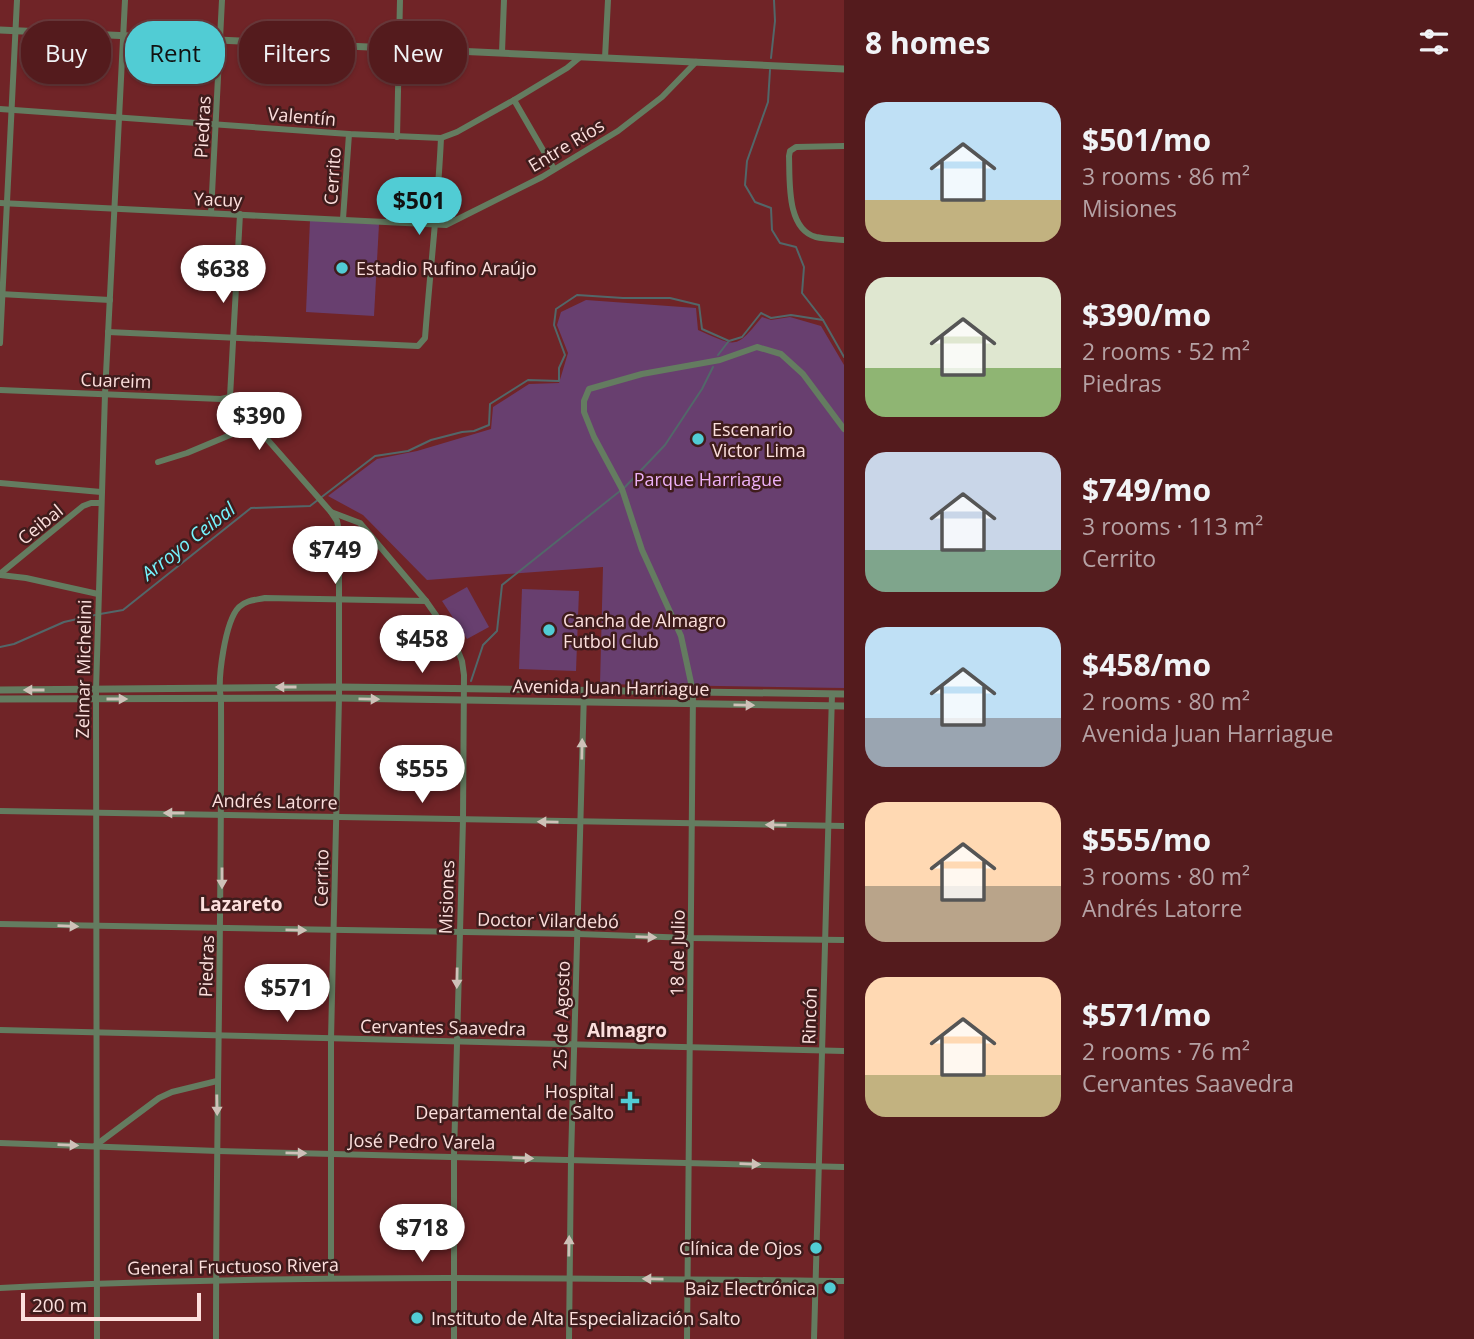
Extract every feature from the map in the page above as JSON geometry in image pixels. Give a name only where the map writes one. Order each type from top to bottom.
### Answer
[{"type":"street","points":[[0,343],[3,204],[12,110],[16,0]]},
{"type":"street","name":"Zelmar Michelini","points":[[97,1339],[95,813],[98,594],[125,0]]},
{"type":"street","name":"Piedras","points":[[221,21],[222,0]]},
{"type":"street","points":[[399,21],[400,0]]},
{"type":"street","points":[[502,52],[504,0]]},
{"type":"street","points":[[606,58],[608,0]]},
{"type":"street","points":[[0,30],[123,36]]},
{"type":"street","points":[[225,40],[369,47]]},
{"type":"street","points":[[467,51],[844,69]]},
{"type":"street","name":"Valentín","points":[[0,110],[441,138],[514,100],[579,58]]},
{"type":"street","name":"Entre Ríos","points":[[435,224],[452,223],[554,169],[642,113],[696,62]]},
{"type":"street","name":"Piedras","points":[[211,213],[218,84]]},
{"type":"street","points":[[397,137],[398,84]]},
{"type":"street","points":[[514,100],[554,169]]},
{"type":"street","name":"Cerrito","points":[[343,219],[349,134]]},
{"type":"street","points":[[108,332],[410,348],[418,346],[425,338],[441,138]]},
{"type":"street","points":[[844,146],[796,148],[790,151],[791,207],[807,233],[814,237],[844,240]]},
{"type":"street","name":"Yacuy","points":[[3,204],[435,224]]},
{"type":"street","points":[[240,214],[230,397],[331,512]]},
{"type":"street","points":[[1,294],[110,300]]},
{"type":"street","name":"18 de Julio","points":[[687,1339],[693,692],[681,636],[642,550],[622,489],[594,437],[584,412],[584,401],[589,389],[642,374],[713,362],[757,347],[781,355],[803,374],[844,429]]},
{"type":"street","name":"Cuareim","points":[[0,390],[222,399],[230,397]]},
{"type":"street","points":[[158,462],[254,425]]},
{"type":"street","points":[[0,483],[101,492]]},
{"type":"street","name":"Ceibal","points":[[0,575],[83,506],[101,503]]},
{"type":"street","name":"Cerrito","points":[[331,512],[339,531],[340,599],[331,1039],[331,1278]]},
{"type":"street","name":"Misiones","points":[[331,512],[360,523],[426,601],[454,641],[462,661],[463,820],[454,1155],[454,1339]]},
{"type":"street","points":[[0,575],[18,576],[98,594]]},
{"type":"street","name":"Piedras","points":[[216,1339],[217,1081],[222,928],[221,699],[218,688],[231,620],[238,607],[248,601],[265,598],[340,599]]},
{"type":"street","points":[[340,599],[426,601]]},
{"type":"street","name":"Avenida Juan Harriague","points":[[0,690],[339,687],[844,694]]},
{"type":"street","name":"25 de Agosto","points":[[569,1339],[571,1159],[584,692]]},
{"type":"street","name":"Rincón","points":[[814,1339],[832,694]]},
{"type":"street","name":"Avenida Juan Harriague","points":[[0,699],[339,698],[844,706]]},
{"type":"street","name":"Andrés Latorre","points":[[0,811],[844,826]]},
{"type":"street","name":"Doctor Vilardebó","points":[[0,924],[844,940]]},
{"type":"street","name":"Cervantes Saavedra","points":[[0,1030],[690,1045],[844,1051]]},
{"type":"street","points":[[96,1145],[159,1098],[172,1092],[217,1081]]},
{"type":"street","name":"José Pedro Varela","points":[[0,1143],[844,1167]]},
{"type":"street","name":"General Fructuoso Rivera","points":[[0,1288],[331,1278],[844,1282]]},
{"type":"green space","name":"Estadio Rufino Araújo","points":[[310,220],[379,224],[374,316],[306,312]]},
{"type":"green space","name":"Parque Harriague","points":[[586,300],[696,308],[698,330],[728,342],[740,340],[762,317],[771,320],[790,317],[821,326],[844,365],[844,688],[600,684],[603,567],[427,580],[363,515],[328,496],[377,459],[417,451],[491,429],[493,407],[529,384],[559,383],[568,353],[557,325],[561,312]]},
{"type":"green space","points":[[467,587],[489,627],[467,639],[442,601]]},
{"type":"green space","name":"Cancha de Almagro Futbol Club","points":[[522,589],[579,591],[576,671],[519,669]]},
{"type":"waterway","points":[[771,58],[774,0]]},
{"type":"waterway","points":[[770,70],[768,102],[747,161],[745,185],[755,202],[771,208],[772,230],[780,243],[796,247],[804,267],[802,293],[823,320]]},
{"type":"waterway","name":"Arroyo Ceibal","points":[[100,614],[123,610],[251,508],[310,506],[375,456],[408,451],[431,440],[489,425],[490,404],[528,380],[559,381],[559,368],[565,355],[554,325],[556,309],[577,295],[670,298],[699,305],[702,329],[729,341],[742,337],[761,313],[771,318],[791,315],[823,320],[844,357]]},
{"type":"waterway","points":[[718,355],[728,342]]},
{"type":"waterway","points":[[625,487],[665,445],[702,389],[713,367]]},
{"type":"waterway","points":[[471,681],[483,645],[497,631],[502,585],[620,491]]},
{"type":"waterway","name":"Arroyo Ceibal","points":[[0,647],[14,644],[64,622],[95,615]]},
{"type":"place","name":"Estadio Rufino Araújo","points":[[342,268]]},
{"type":"place","name":"Escenario Victor Lima","points":[[698,439]]},
{"type":"place","name":"Cancha de Almagro Futbol Club","points":[[549,630]]},
{"type":"place","name":"Hospital Departamental de Salto","points":[[630,1101]]},
{"type":"place","name":"Clínica de Ojos","points":[[816,1248]]},
{"type":"place","name":"Baiz Electrónica","points":[[830,1288]]},
{"type":"place","name":"Instituto de Alta Especialización Salto","points":[[417,1318]]},
{"type":"district","name":"Lazareto","points":[[241,904]]},
{"type":"district","name":"Almagro","points":[[627,1030]]}]
